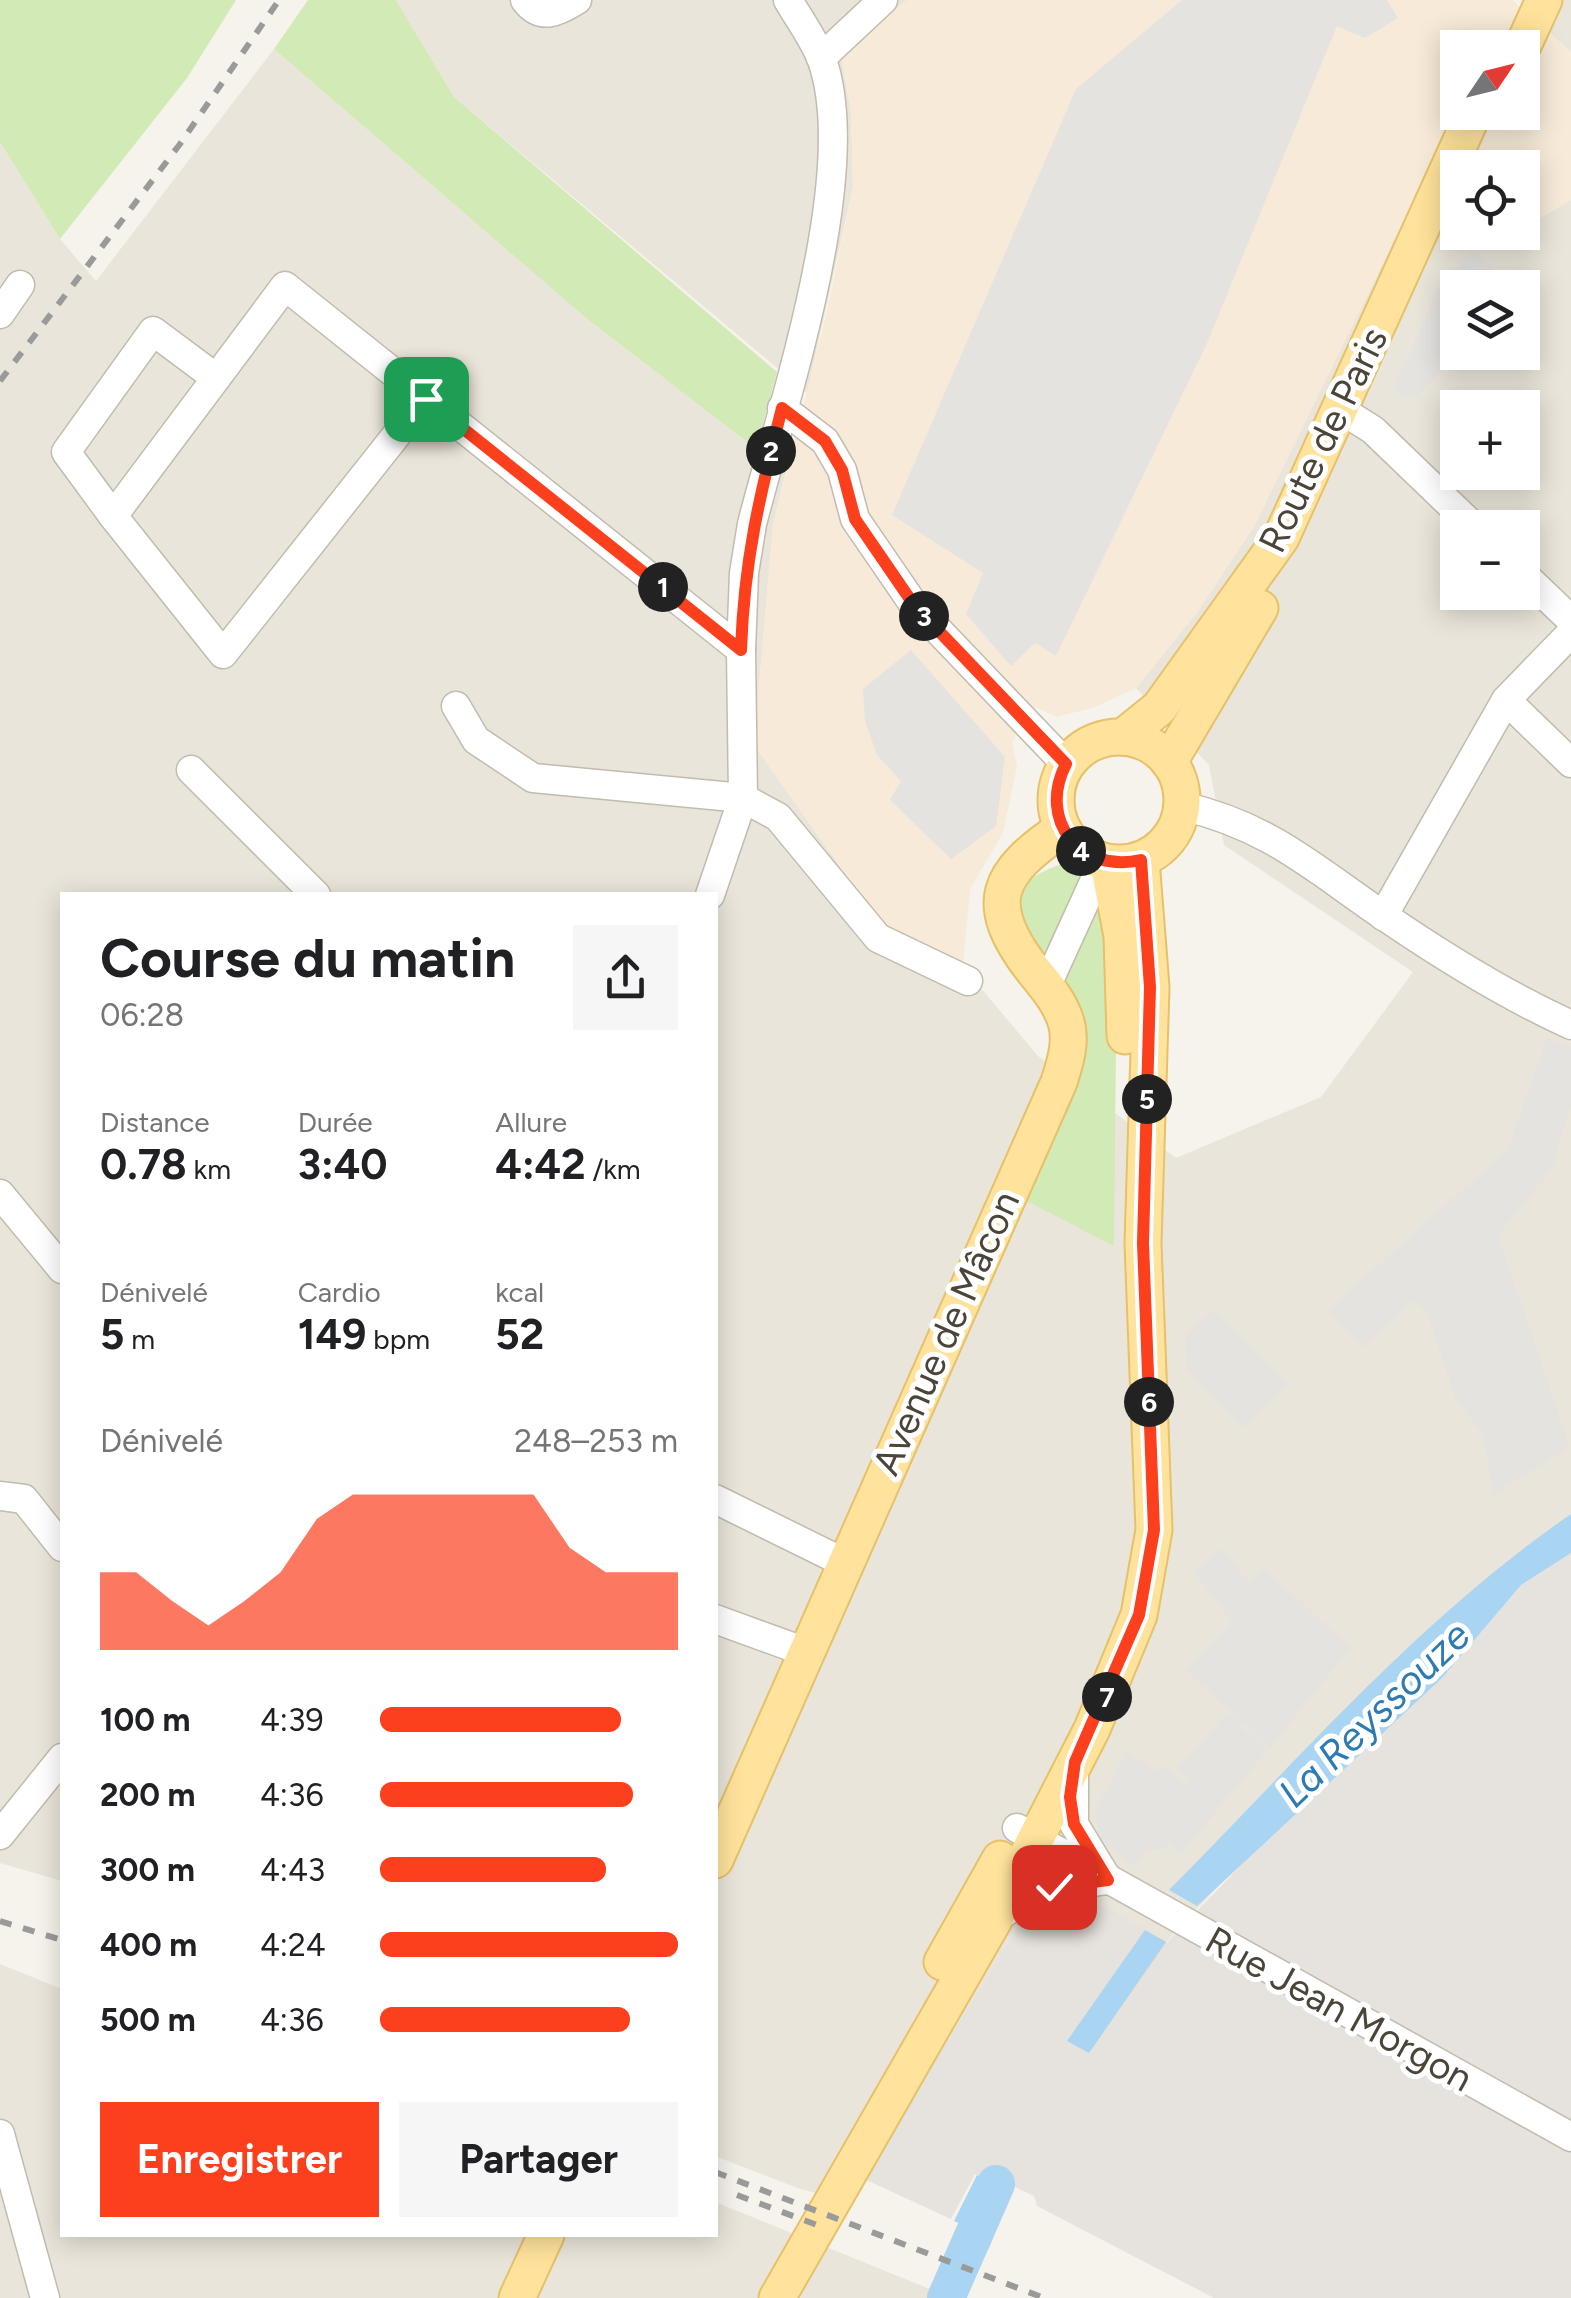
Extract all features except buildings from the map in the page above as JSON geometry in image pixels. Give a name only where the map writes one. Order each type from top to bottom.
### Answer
[{"type":"main road","points":[[1510,30],[1523,0]]},
{"type":"main road","points":[[1530,30],[1544,0]]},
{"type":"main road","name":"Route de Paris","points":[[1123,737],[1159,708],[1280,538],[1466,130]]},
{"type":"main road","name":"Route de Paris","points":[[1169,762],[1187,725],[1300,545],[1440,228]]},
{"type":"main road","points":[[1123,737],[1157,749],[1169,762],[1177,776],[1182,806],[1169,839],[1117,862],[1086,855],[1062,829],[1055,796],[1066,764],[1091,743],[1123,737]]},
{"type":"main road","name":"Avenue de Mâcon","points":[[718,1853],[1067,1056],[1067,1025],[1046,987],[1011,940],[1000,912],[1002,889],[1011,868],[1062,829]]},
{"type":"main road","points":[[757,2298],[1026,1833],[1075,1762],[1139,1615],[1154,1530],[1143,1243],[1150,968],[1117,862]]},
{"type":"main road","points":[[777,2298],[994,1920],[1026,1833],[1102,1654],[1127,1570],[1134,1510],[1120,1230],[1126,992],[1117,862]]},
{"type":"main road","points":[[518,2298],[545,2237]]},
{"type":"street","points":[[525,0],[543,14],[556,14],[577,0]]},
{"type":"street","points":[[711,892],[744,798],[741,650],[744,573],[752,524],[829,204],[831,112],[821,58],[788,0]]},
{"type":"street","points":[[821,58],[883,0]]},
{"type":"street","points":[[0,314],[20,285]]},
{"type":"street","points":[[112,516],[285,286],[741,650]]},
{"type":"street","points":[[216,378],[153,331],[66,452],[112,516],[224,654],[426,399]]},
{"type":"street","points":[[782,408],[825,441],[842,470],[855,519],[914,605],[1066,764]]},
{"type":"street","points":[[1354,418],[1374,430],[1456,510]]},
{"type":"street","points":[[1540,590],[1571,620]]},
{"type":"street","points":[[1382,916],[1506,700],[1571,632]]},
{"type":"street","points":[[1506,700],[1571,763]]},
{"type":"street","points":[[456,706],[476,740],[533,778],[744,798],[778,817],[878,938],[968,981]]},
{"type":"street","points":[[191,770],[313,892]]},
{"type":"street","points":[[1182,806],[1260,830],[1382,916],[1507,995],[1571,1025]]},
{"type":"street","points":[[1046,987],[1117,862]]},
{"type":"street","points":[[0,1194],[60,1267]]},
{"type":"street","points":[[0,1496],[24,1499],[60,1544]]},
{"type":"street","points":[[718,1500],[845,1563]]},
{"type":"street","points":[[718,1620],[806,1652]]},
{"type":"street","points":[[0,1835],[60,1760]]},
{"type":"street","name":"Rue Jean Morgon","points":[[1075,1762],[1070,1797],[1074,1824],[1108,1880]]},
{"type":"street","name":"Rue Jean Morgon","points":[[1026,1833],[1571,2137]]},
{"type":"street","points":[[994,1920],[1021,1900],[1054,1887],[1108,1880]]},
{"type":"street","points":[[0,2134],[45,2298]]},
{"type":"shaded area","points":[[396,0],[907,0],[841,57],[851,111],[853,187],[807,393],[454,97]]},
{"type":"shaded area","points":[[907,0],[1512,0],[1571,52],[1571,200],[1540,218],[1540,150],[1440,150],[1440,157],[1436,155],[1254,527],[1199,610],[1136,688],[1095,707],[1057,717],[1035,707],[1012,742],[1017,766],[1003,833],[970,889],[963,967],[878,920],[754,745],[773,525],[826,316],[853,187],[851,111],[841,57]]},
{"type":"shaded area","points":[[1182,0],[1387,0],[1398,18],[1365,38],[1337,26],[1208,341],[1056,656],[1035,643],[1011,666],[966,614],[983,573],[892,515],[1076,89]]},
{"type":"shaded area","points":[[1563,0],[1571,0],[1571,52],[1550,33]]},
{"type":"shaded area","points":[[274,49],[586,318],[756,449],[787,467],[773,525],[754,745],[878,920],[963,967],[1038,1056],[1176,1158],[1321,1097],[1413,972],[1224,845],[1209,765],[1136,688],[1199,610],[1436,155],[1440,158],[1440,250],[1540,250],[1540,218],[1571,200],[1571,1553],[1521,1585],[1442,1678],[1238,1865],[1166,1942],[1109,1908],[1032,1916],[1017,1928],[862,2178],[854,2202],[800,2189],[718,2157],[718,892],[60,892],[60,1880],[0,1863],[0,142],[60,239],[96,281]]},
{"type":"shaded area","points":[[1473,250],[1494,270],[1455,270]]},
{"type":"shaded area","points":[[1440,286],[1440,370],[1444,370],[1414,399],[1393,390]]},
{"type":"shaded area","points":[[911,650],[1005,757],[996,826],[951,859],[890,800],[901,781],[877,755],[865,721],[863,689]]},
{"type":"shaded area","points":[[1547,1038],[1571,1047],[1571,1105],[1551,1171],[1498,1235],[1570,1447],[1493,1495],[1483,1433],[1457,1403],[1427,1313],[1415,1300],[1361,1348],[1328,1310],[1508,1149]]},
{"type":"shaded area","points":[[1214,1310],[1288,1384],[1242,1428],[1187,1369],[1185,1336]]},
{"type":"shaded area","points":[[1221,1548],[1249,1582],[1266,1569],[1351,1648],[1269,1749],[1186,1670],[1232,1622],[1194,1571]]},
{"type":"shaded area","points":[[1571,1553],[1571,2298],[1214,2298],[1037,2206],[1034,2196],[1015,2187],[1011,2192],[975,2174],[951,2219],[862,2178],[1017,1928],[1046,1908],[1078,1902],[1109,1908],[1167,1942],[1278,1827],[1442,1678],[1521,1585]]},
{"type":"shaded area","points":[[1227,1713],[1267,1751],[1180,1854],[1169,1843],[1163,1849],[1146,1851],[1133,1866],[1099,1837],[1095,1809],[1127,1752],[1157,1772],[1162,1766],[1185,1785],[1190,1779],[1178,1768]]},
{"type":"shaded area","points":[[0,1964],[60,1988],[60,2237],[718,2237],[718,2203],[952,2298],[0,2298]]},
{"type":"green space","points":[[0,0],[236,0],[187,78],[60,239],[0,142]]},
{"type":"green space","points":[[308,0],[396,0],[454,97],[777,372],[756,449],[586,318],[274,49]]},
{"type":"green space","points":[[1067,862],[1100,886],[1117,946],[1114,1246],[1017,1196],[1080,1058],[1032,952],[1019,911],[1019,898],[1032,879]]},
{"type":"water","points":[[1571,1514],[1571,1553],[1521,1585],[1442,1678],[1197,1906],[1169,1890],[1411,1645],[1515,1555]]},
{"type":"water","points":[[1145,1930],[1166,1942],[1089,2053],[1067,2041]]},
{"type":"water","points":[[977,2175],[1011,2192],[989,2248],[975,2267],[947,2257],[961,2224],[954,2221]]},
{"type":"waterway","name":"La Reyssouze","points":[[946,2298],[996,2184]]},
{"type":"railway","points":[[0,381],[180,144],[279,0]]},
{"type":"railway","points":[[0,1921],[60,1939]]},
{"type":"railway","points":[[718,2173],[1044,2298]]},
{"type":"railway","points":[[737,2195],[817,2225]]},
{"type":"route","points":[[426,399],[741,650],[744,573],[752,524],[782,408],[825,441],[842,470],[855,519],[914,605],[1066,764],[1058,780],[1056,813],[1072,844],[1086,855],[1108,863],[1141,860],[1149,929],[1143,1243],[1154,1530],[1150,1571],[1139,1615],[1123,1660],[1075,1762],[1070,1797],[1074,1824],[1108,1880],[1054,1887]]}]
